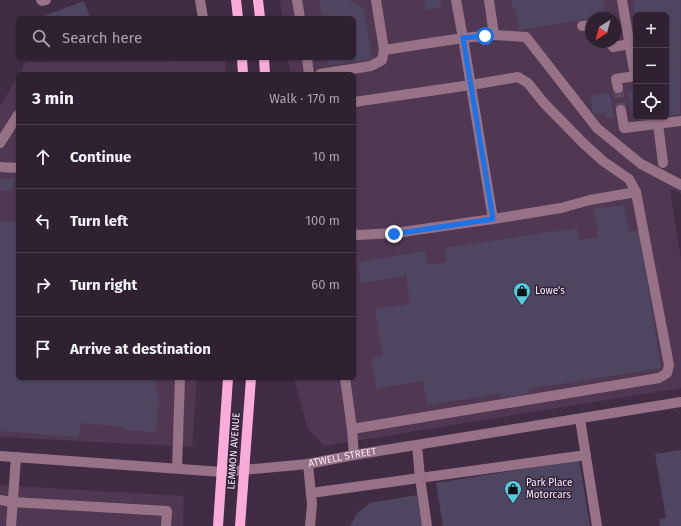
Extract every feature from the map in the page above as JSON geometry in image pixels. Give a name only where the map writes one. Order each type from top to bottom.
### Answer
[{"type":"main road","points":[[236,0],[238,16]]},
{"type":"main road","points":[[258,0],[260,16]]},
{"type":"main road","points":[[242,60],[242,72]]},
{"type":"main road","points":[[264,60],[265,72]]},
{"type":"main road","name":"LEMMON AVENUE","points":[[218,526],[228,380]]},
{"type":"main road","name":"LEMMON AVENUE","points":[[240,526],[251,380]]},
{"type":"street","points":[[42,0],[46,0]]},
{"type":"street","points":[[200,0],[203,16]]},
{"type":"street","points":[[297,0],[300,16]]},
{"type":"street","points":[[333,72],[371,66],[382,60],[384,50],[376,0]]},
{"type":"street","points":[[456,0],[493,219]]},
{"type":"street","points":[[489,0],[494,35]]},
{"type":"street","points":[[618,88],[616,79],[635,76],[622,0]]},
{"type":"street","points":[[384,50],[463,38],[494,35],[526,37],[597,128],[641,164],[681,185]]},
{"type":"street","points":[[621,46],[630,44]]},
{"type":"street","points":[[307,60],[309,72]]},
{"type":"street","points":[[352,429],[659,378],[667,374],[668,365],[636,192],[629,179],[603,161],[583,143],[543,102],[528,83],[518,77],[471,86],[356,102]]},
{"type":"street","points":[[622,110],[624,128],[681,121]]},
{"type":"street","points":[[0,143],[16,118]]},
{"type":"street","points":[[658,124],[663,162]]},
{"type":"street","points":[[0,167],[16,168]]},
{"type":"street","points":[[356,234],[394,234],[493,219],[561,208],[590,200],[636,192]]},
{"type":"street","points":[[177,468],[180,380]]},
{"type":"street","points":[[345,380],[354,455]]},
{"type":"street","name":"ATWELL STREET","points":[[0,456],[222,472],[308,464],[354,455],[681,402]]},
{"type":"street","points":[[580,419],[597,526]]},
{"type":"street","points":[[417,446],[427,526]]},
{"type":"street","points":[[311,492],[586,455]]},
{"type":"street","points":[[11,526],[16,457]]},
{"type":"street","points":[[308,464],[311,492],[310,526]]},
{"type":"street","points":[[0,500],[12,502],[167,511],[166,526]]},
{"type":"shaded area","points":[[280,0],[681,0],[681,194],[670,189],[681,260],[681,388],[324,446],[307,427],[295,380],[356,380],[356,72],[290,72],[288,60],[356,60],[356,16],[282,16]]},
{"type":"shaded area","points":[[225,61],[225,72],[20,72],[26,62]]},
{"type":"shaded area","points":[[16,79],[16,380],[197,380],[192,447],[0,437],[0,106]]},
{"type":"shaded area","points":[[0,485],[184,496],[183,526],[0,526]]},
{"type":"building","points":[[319,0],[349,0],[364,9],[372,59],[329,65],[328,60],[356,60],[356,16],[322,16]]},
{"type":"building","points":[[424,0],[440,0],[442,7],[426,10]]},
{"type":"building","points":[[511,0],[603,0],[605,12],[585,12],[585,19],[519,30],[515,7],[512,7]]},
{"type":"building","points":[[633,0],[681,0],[680,114],[669,116],[669,12],[635,12]]},
{"type":"building","points":[[84,1],[89,16],[43,16]]},
{"type":"building","points":[[633,90],[632,115],[628,91]]},
{"type":"building","points":[[610,93],[614,117],[606,118],[605,113],[593,113],[590,96]]},
{"type":"building","points":[[0,178],[14,179],[13,189],[7,191],[0,190]]},
{"type":"building","name":"Lowe's","points":[[624,205],[629,232],[639,230],[661,368],[529,389],[529,394],[501,398],[500,393],[427,405],[423,381],[376,389],[371,358],[383,356],[375,309],[410,304],[406,276],[361,283],[358,262],[425,251],[428,265],[446,262],[444,248],[577,228],[579,240],[598,237],[594,209]]},
{"type":"building","points":[[0,221],[16,222],[16,380],[155,380],[156,392],[159,393],[156,432],[125,430],[126,427],[80,423],[79,437],[0,431]]},
{"type":"building","points":[[681,450],[681,526],[660,526],[659,519],[666,518],[655,454]]},
{"type":"building","name":"Park Place Motorcars","points":[[579,460],[590,526],[443,526],[436,483]]},
{"type":"building","points":[[417,495],[422,526],[350,526],[357,513],[370,503]]},
{"type":"tunnel","points":[[618,88],[621,110]]},
{"type":"place","name":"Lowe's","points":[[522,306]]},
{"type":"place","name":"Park Place Motorcars","points":[[513,504]]},
{"type":"route","points":[[394,234],[493,219],[463,38],[485,36]]}]
